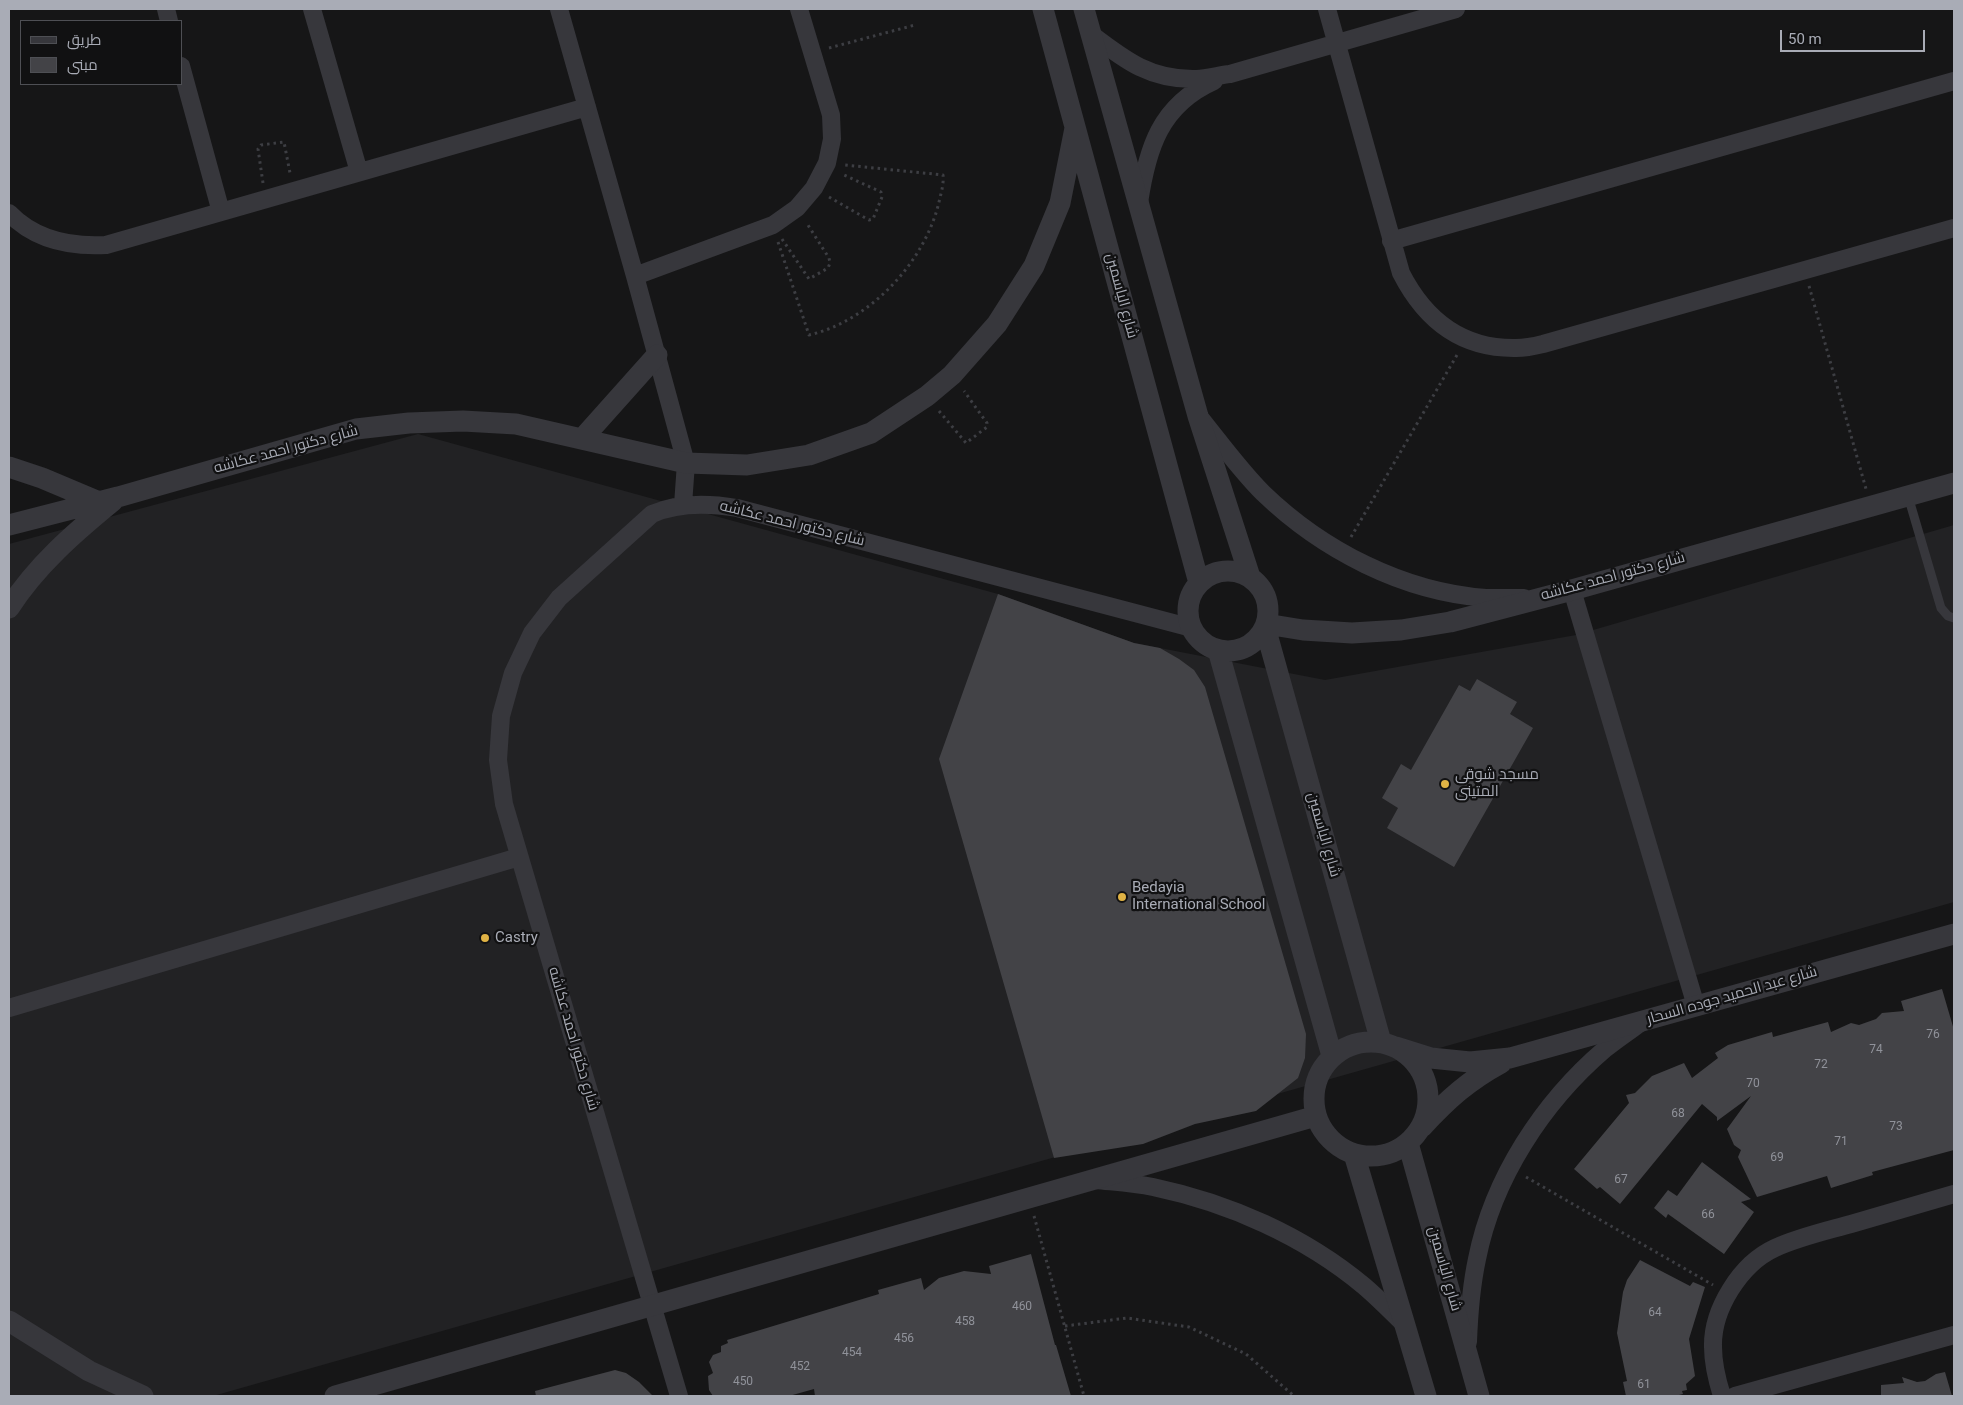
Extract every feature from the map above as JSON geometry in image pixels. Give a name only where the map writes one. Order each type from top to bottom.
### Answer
[{"type":"street","points":[[312,9],[359,172]]},
{"type":"street","points":[[559,9],[686,463],[682,505]]},
{"type":"street","points":[[635,276],[773,225],[797,208],[814,188],[826,165],[832,139],[831,115],[799,9]]},
{"type":"street","name":"شارع الياسمين","points":[[1043,9],[1199,583]]},
{"type":"street","points":[[1084,9],[1198,416],[1250,577]]},
{"type":"street","points":[[1327,9],[1401,273],[1412,294],[1427,312],[1445,328],[1466,339],[1491,346],[1517,348],[1543,344],[1954,228]]},
{"type":"street","points":[[1092,34],[1122,59],[1156,75],[1196,79],[1230,74],[1456,9]]},
{"type":"street","points":[[182,70],[221,212]]},
{"type":"street","points":[[1139,203],[1144,169],[1155,137],[1174,109],[1200,87],[1230,74]]},
{"type":"street","points":[[1391,241],[1954,80]]},
{"type":"street","points":[[9,213],[27,228],[46,238],[65,244],[85,246],[106,245],[587,107]]},
{"type":"street","name":"شارع دكتور احمد عكاشه","points":[[9,524],[109,499],[356,429],[410,423],[463,421],[516,424],[686,463],[747,465],[808,455],[871,433],[927,396],[952,375],[998,324],[1034,266],[1060,203],[1075,128]]},
{"type":"street","points":[[582,439],[657,355]]},
{"type":"street","points":[[1198,416],[1263,492],[1300,526],[1342,553],[1387,574],[1435,589],[1484,598],[1534,598]]},
{"type":"street","points":[[9,467],[109,499],[66,540],[20,590],[9,608]]},
{"type":"street","name":"شارع دكتور احمد عكاشه","points":[[1265,625],[1352,633],[1401,630],[1450,622],[1534,598],[1572,590],[1954,483]]},
{"type":"street","name":"شارع دكتور احمد عكاشه","points":[[679,1396],[504,804],[498,760],[501,716],[513,673],[532,633],[559,598],[652,514],[666,508],[682,505],[718,505],[737,508],[1192,628]]},
{"type":"street","points":[[1218,572],[1240,572],[1250,577],[1258,584],[1267,603],[1268,614],[1259,637],[1240,649],[1229,651],[1218,650],[1203,642],[1192,628],[1189,619],[1190,600],[1199,583],[1208,576],[1218,572]]},
{"type":"street","points":[[1572,590],[1696,1006]]},
{"type":"street","name":"شارع الياسمين","points":[[1265,625],[1388,1045]]},
{"type":"street","points":[[1218,650],[1332,1056]]},
{"type":"street","points":[[9,1008],[519,857]]},
{"type":"street","name":"شارع عبد الحميد جوده السحار","points":[[1388,1045],[1431,1058],[1462,1061],[1510,1058],[1954,934]]},
{"type":"street","points":[[1467,1353],[1469,1305],[1477,1258],[1491,1212],[1510,1168],[1536,1124],[1569,1084],[1606,1048],[1644,1021]]},
{"type":"street","points":[[1368,1041],[1388,1045],[1410,1057],[1420,1070],[1426,1085],[1428,1102],[1424,1118],[1412,1138],[1396,1150],[1382,1155],[1354,1154],[1330,1140],[1316,1116],[1314,1090],[1317,1077],[1332,1056],[1343,1048],[1368,1041]]},
{"type":"street","name":"شارع عبد الحميد جوده السحار","points":[[1412,1138],[1447,1100],[1477,1076],[1510,1058]]},
{"type":"street","points":[[335,1396],[1316,1116]]},
{"type":"street","name":"شارع الياسمين","points":[[1412,1138],[1479,1396]]},
{"type":"street","points":[[1354,1154],[1426,1396]]},
{"type":"street","points":[[1093,1180],[1152,1187],[1209,1202],[1264,1223],[1315,1251],[1339,1268],[1363,1286],[1406,1326]]},
{"type":"street","points":[[1722,1396],[1715,1373],[1713,1346],[1717,1319],[1728,1293],[1748,1268],[1773,1249],[1803,1237],[1954,1194]]},
{"type":"street","points":[[9,1321],[88,1371],[143,1396]]},
{"type":"street","points":[[1735,1396],[1954,1335]]},
{"type":"lane","points":[[1908,496],[1941,608],[1948,616],[1954,618]]},
{"type":"path","points":[[812,53],[915,25]]},
{"type":"path","points":[[266,199],[258,149],[261,145],[284,142],[293,191]]},
{"type":"path","points":[[814,188],[869,220],[873,219],[882,197],[881,192],[826,165]]},
{"type":"path","points":[[773,225],[809,335],[845,321],[876,301],[901,276],[921,247],[936,214],[944,175],[826,165]]},
{"type":"path","points":[[773,225],[809,279],[828,268],[829,258],[797,208]]},
{"type":"path","points":[[1804,271],[1871,506]]},
{"type":"path","points":[[1342,553],[1466,339]]},
{"type":"path","points":[[927,396],[966,443],[987,427],[987,423],[952,375]]},
{"type":"path","points":[[1510,1168],[1728,1293]]},
{"type":"path","points":[[1029,1198],[1084,1396]]},
{"type":"path","points":[[1065,1326],[1127,1318],[1189,1327],[1246,1354],[1294,1396]]},
{"type":"shaded area","points":[[418,434],[998,594],[1134,643],[1325,680],[1576,635],[1954,525],[1954,902],[213,1396],[9,1396],[9,544]]},
{"type":"building","name":"Bedayia International School","points":[[998,594],[1134,643],[1160,648],[1194,670],[1205,687],[1306,1034],[1305,1058],[1298,1078],[1256,1111],[1195,1124],[1143,1144],[1054,1158],[939,759]]},
{"type":"building","name":"مسجد شوقى المتينى","points":[[1477,679],[1517,702],[1510,714],[1533,728],[1454,867],[1387,828],[1398,808],[1382,798],[1401,764],[1411,770],[1459,685],[1470,691]]},
{"type":"building","points":[[1942,989],[1954,1030],[1954,1150],[1872,1172],[1873,1175],[1831,1188],[1827,1176],[1757,1197],[1738,1157],[1741,1150],[1734,1145],[1727,1129],[1751,1096],[1717,1121],[1717,1117],[1702,1104],[1620,1204],[1600,1187],[1597,1189],[1574,1169],[1629,1103],[1626,1095],[1635,1093],[1652,1076],[1684,1063],[1692,1078],[1718,1058],[1715,1053],[1728,1045],[1772,1032],[1773,1037],[1828,1022],[1831,1032],[1851,1023],[1859,1025],[1876,1019],[1882,1013],[1904,1011],[1901,1001]]},
{"type":"building","points":[[1702,1162],[1751,1199],[1741,1202],[1754,1212],[1724,1254],[1668,1214],[1666,1218],[1654,1208],[1668,1190],[1677,1196]]},
{"type":"building","points":[[1031,1254],[1055,1345],[1071,1396],[815,1396],[814,1389],[789,1396],[713,1396],[709,1390],[708,1376],[713,1373],[709,1362],[713,1355],[721,1352],[721,1346],[728,1343],[727,1340],[879,1294],[878,1290],[921,1278],[924,1290],[939,1278],[964,1271],[991,1274],[989,1266]]},
{"type":"building","points":[[1640,1260],[1690,1286],[1693,1282],[1705,1287],[1689,1339],[1695,1376],[1686,1384],[1687,1390],[1682,1391],[1683,1394],[1675,1396],[1626,1396],[1623,1382],[1627,1381],[1617,1333],[1623,1292],[1627,1280]]},
{"type":"building","points":[[615,1370],[626,1373],[639,1382],[653,1396],[536,1396],[535,1391]]},
{"type":"building","points":[[1945,1372],[1952,1396],[1881,1396],[1881,1385],[1904,1383],[1902,1377],[1917,1382],[1925,1381],[1936,1374]]},
{"type":"place","name":"مسجد شوقى المتينى","points":[[1445,784]]},
{"type":"place","name":"Bedayia International School","points":[[1122,897]]},
{"type":"place","name":"Castry","points":[[485,938]]}]
